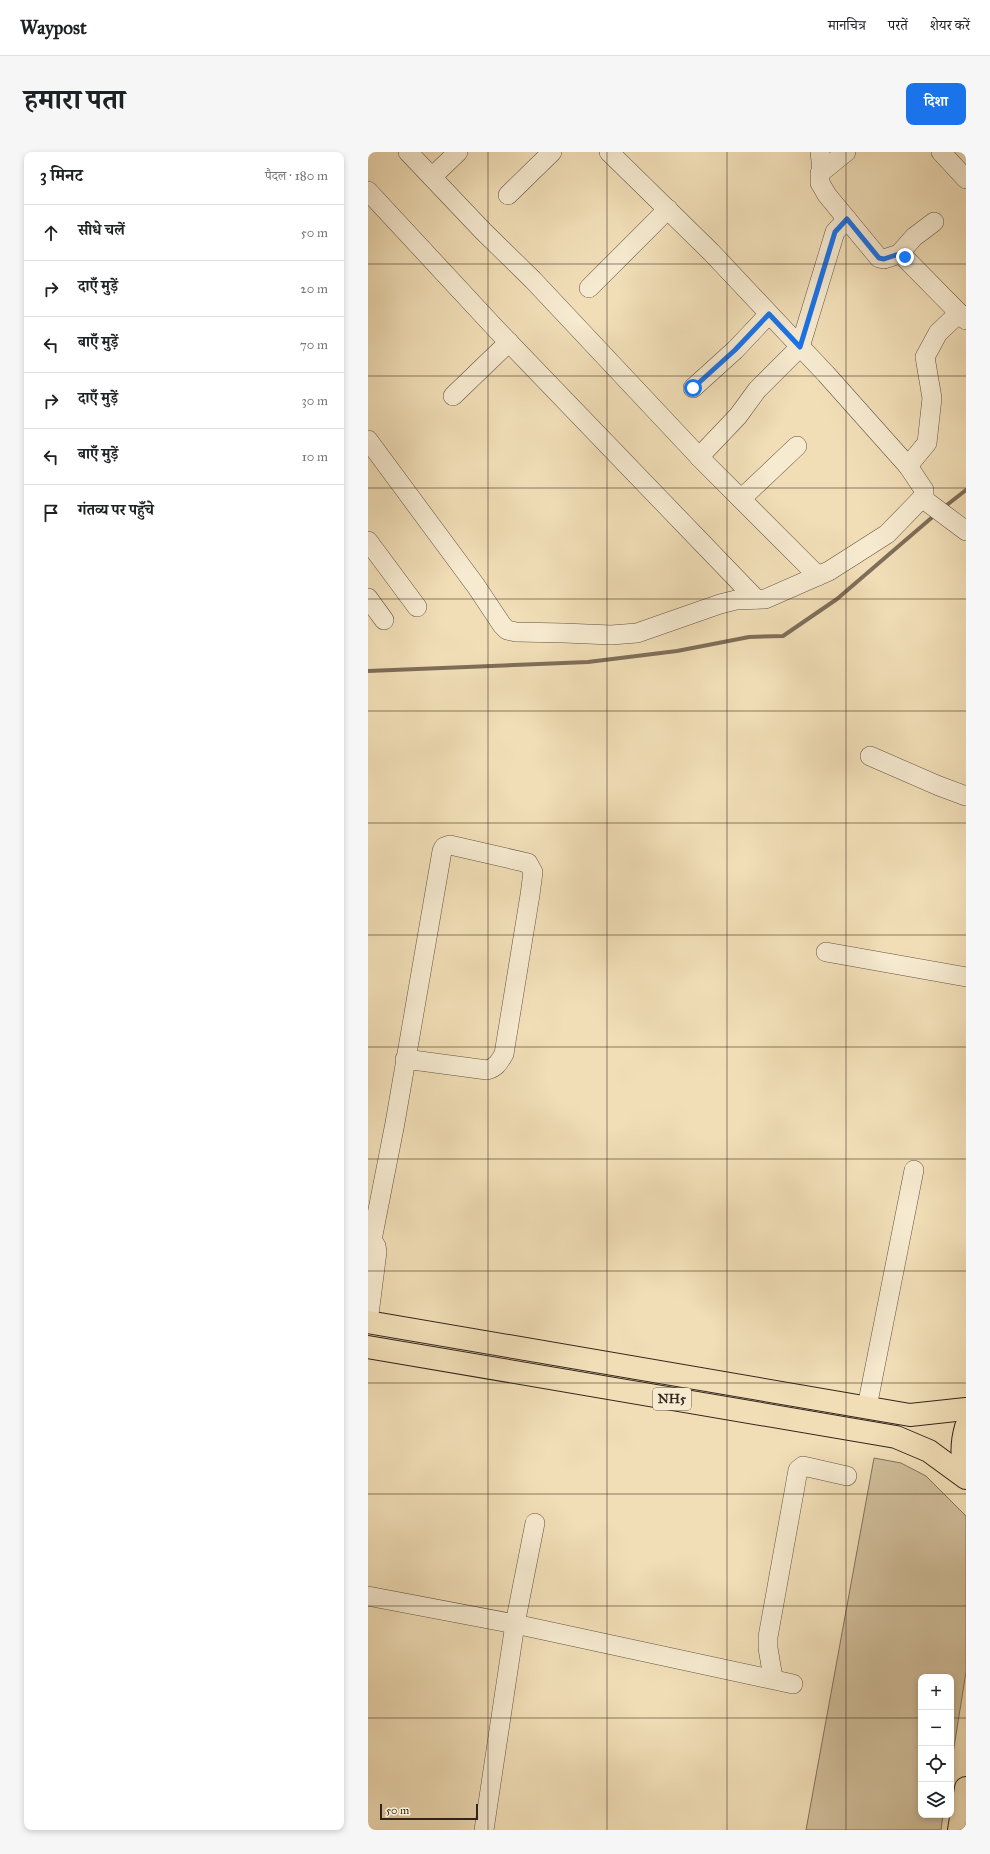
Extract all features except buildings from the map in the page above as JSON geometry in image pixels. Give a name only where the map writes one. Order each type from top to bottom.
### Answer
[{"type":"main road","name":"NH5","points":[[368,1322],[910,1415],[966,1410]]},
{"type":"main road","name":"NH5","points":[[368,1347],[896,1437],[929,1451],[966,1478]]},
{"type":"main road","points":[[966,1427],[962,1442],[962,1461],[966,1475]]},
{"type":"main road","points":[[959,1830],[966,1788]]},
{"type":"street","points":[[408,152],[533,280],[699,457],[818,576]]},
{"type":"street","points":[[432,177],[458,152]]},
{"type":"street","points":[[508,195],[552,152]]},
{"type":"street","points":[[609,152],[668,209],[800,347],[908,466],[924,490],[932,506],[966,531]]},
{"type":"street","points":[[846,152],[821,161],[819,176],[820,183],[827,195],[879,258],[884,259],[899,254],[914,236],[934,222]]},
{"type":"street","points":[[941,152],[966,179]]},
{"type":"street","points":[[368,191],[509,342],[756,599]]},
{"type":"street","points":[[589,288],[668,209]]},
{"type":"street","points":[[699,457],[738,416],[757,390],[800,347],[835,232],[847,219]]},
{"type":"street","points":[[899,254],[905,257],[963,317],[938,333],[925,357],[932,398],[927,444],[908,466]]},
{"type":"street","points":[[693,388],[735,350],[769,314]]},
{"type":"street","points":[[453,396],[509,342]]},
{"type":"street","points":[[368,440],[476,586],[502,625],[510,631],[611,636],[637,633],[720,604],[736,600],[764,599],[829,571],[932,506]]},
{"type":"street","points":[[741,499],[797,446]]},
{"type":"street","points":[[368,541],[417,607]]},
{"type":"street","points":[[368,598],[384,620]]},
{"type":"street","points":[[870,756],[966,796]]},
{"type":"street","points":[[368,1322],[377,1252],[376,1246],[370,1236],[395,1123],[406,1059],[444,847],[450,845],[528,863],[533,872],[531,887],[504,1054],[500,1062],[494,1068],[487,1070],[406,1059]]},
{"type":"street","points":[[826,952],[966,977]]},
{"type":"street","points":[[867,1407],[914,1170]]},
{"type":"street","points":[[773,1678],[768,1648],[768,1637],[798,1470],[803,1466],[847,1476]]},
{"type":"street","points":[[484,1830],[515,1624],[536,1523]]},
{"type":"street","points":[[368,1596],[515,1624],[773,1678],[792,1684]]},
{"type":"shaded area","points":[[874,1458],[901,1463],[926,1476],[966,1516],[966,1672],[954,1747],[954,1674],[918,1674],[918,1818],[943,1818],[941,1830],[806,1830]]},
{"type":"waterway","points":[[943,508],[966,490]]},
{"type":"waterway","points":[[368,671],[588,662],[677,651],[749,637],[783,636],[837,599],[936,514]]},
{"type":"route","points":[[693,388],[735,350],[769,314],[800,347],[835,232],[847,219],[879,258],[884,259],[899,254],[905,257]]}]
